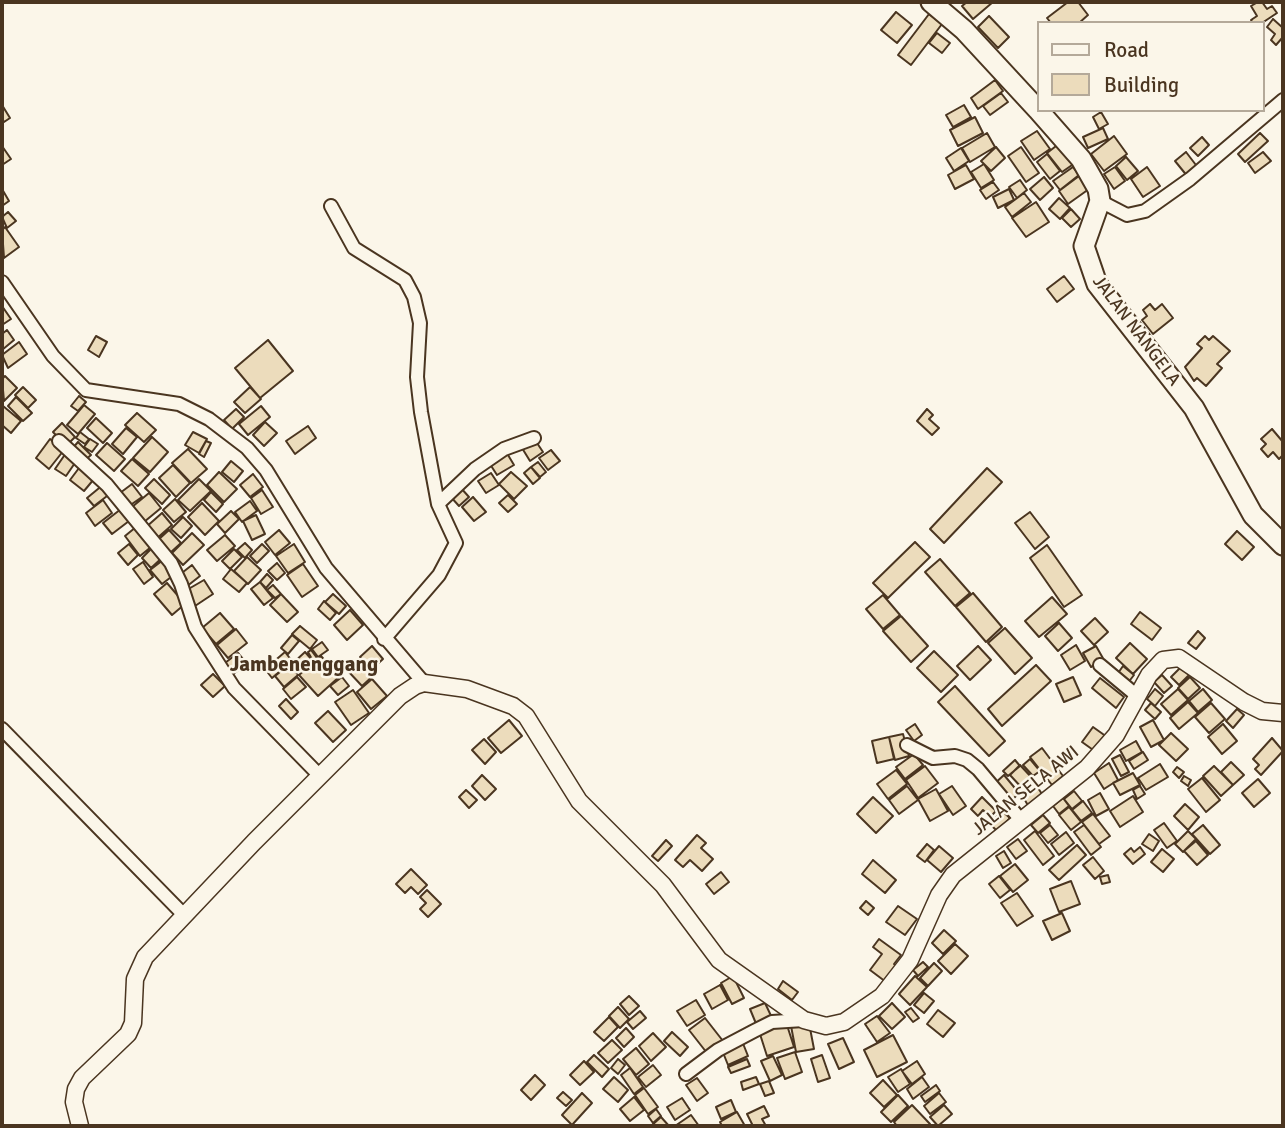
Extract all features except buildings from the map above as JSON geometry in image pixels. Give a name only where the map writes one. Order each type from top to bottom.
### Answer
[{"type":"main road","points":[[930,2],[964,30],[1036,108]]},
{"type":"main road","points":[[1040,112],[1088,171],[1100,201]]},
{"type":"main road","name":"JALAN NANGELA","points":[[1100,201],[1084,246],[1097,284],[1194,408],[1253,515],[1283,545]]},
{"type":"street","points":[[1100,201],[1127,215],[1145,211],[1190,179],[1283,100]]},
{"type":"street","points":[[331,206],[354,248],[405,280],[418,307],[417,377],[438,504],[453,534],[456,548],[439,575],[384,639]]},
{"type":"street","points":[[2,282],[53,356],[86,390],[179,404],[209,419],[247,448],[266,470],[326,568],[424,683],[486,694],[507,702],[526,716],[579,801],[602,828],[663,885],[719,960],[804,1020]]},
{"type":"street","points":[[438,504],[475,469],[504,449],[534,438]]},
{"type":"street","points":[[59,441],[107,485],[171,563],[195,627],[234,688],[320,776]]},
{"type":"street","name":"JALAN SELA AWI","points":[[804,1020],[826,1026],[844,1023],[867,1009],[906,967],[935,903],[953,875],[1087,768],[1115,735],[1136,695],[1156,666],[1174,657],[1186,661],[1244,702],[1262,710],[1283,713]]},
{"type":"street","points":[[1100,665],[1136,695]]},
{"type":"street","points":[[80,1126],[74,1102],[76,1089],[82,1078],[128,1034],[133,1023],[135,979],[140,965],[184,915],[400,696],[424,683]]},
{"type":"street","points":[[2,729],[184,915]]},
{"type":"street","points":[[907,745],[925,756],[956,756],[967,760],[978,769],[1020,819]]},
{"type":"street","points":[[686,1074],[718,1050],[772,1022],[804,1020]]},
{"type":"district","name":"Jambenenggang","points":[[304,665]]}]
